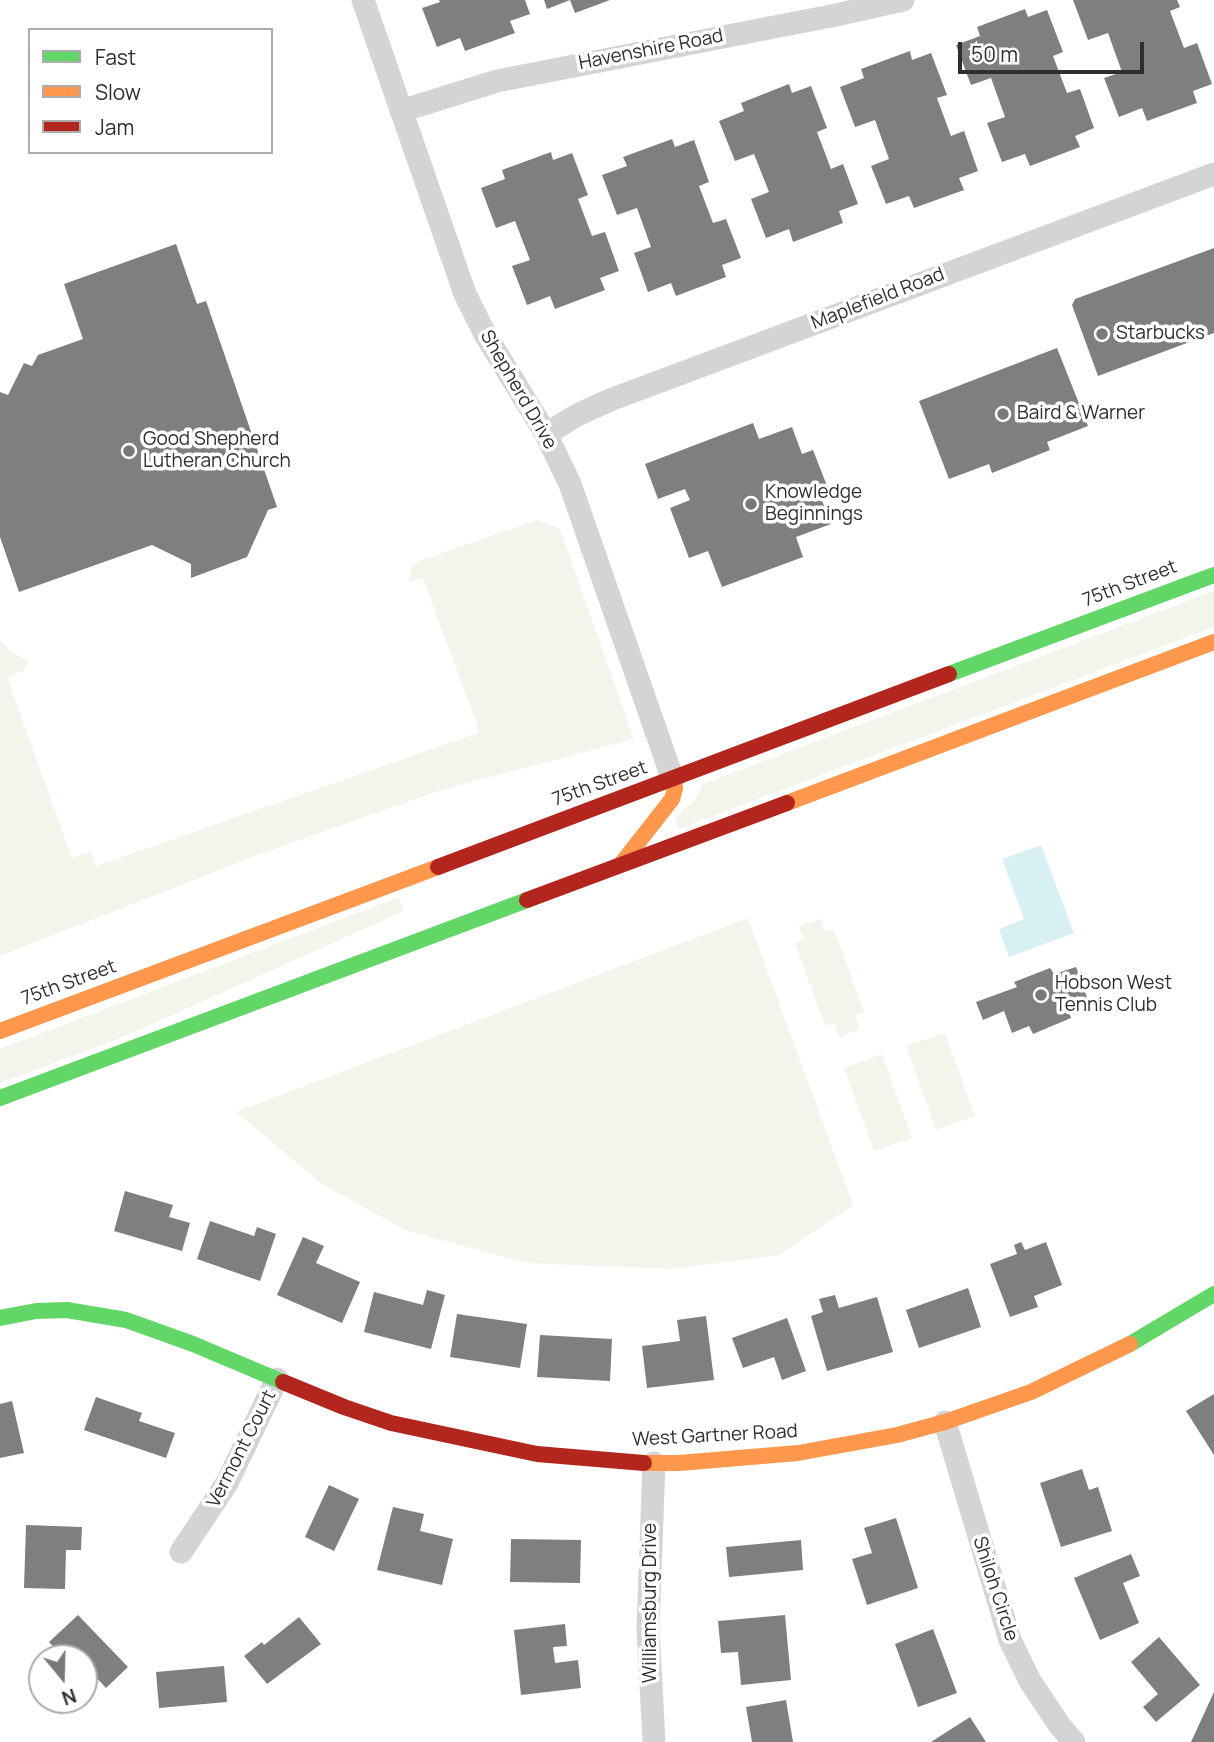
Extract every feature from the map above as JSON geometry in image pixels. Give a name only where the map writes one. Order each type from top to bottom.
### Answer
[{"type":"main road","name":"75th Street","points":[[0,1031],[1214,575]]},
{"type":"main road","points":[[0,1098],[1214,642]]},
{"type":"main road","points":[[621,864],[672,799],[675,789],[673,780]]},
{"type":"main road","name":"West Gartner Road","points":[[0,1318],[36,1311],[67,1310],[126,1320],[193,1344],[344,1407],[391,1423],[537,1454],[654,1463],[798,1453],[897,1435],[945,1422],[1031,1391],[1121,1350],[1214,1294]]},
{"type":"street","name":"Shepherd Drive","points":[[363,0],[465,294],[486,336],[546,434],[570,484],[673,780]]},
{"type":"street","name":"Havenshire Road","points":[[401,111],[497,81],[903,0]]},
{"type":"street","name":"Maplefield Road","points":[[546,434],[577,415],[610,400],[1214,174]]},
{"type":"street","name":"Vermont Court","points":[[181,1552],[227,1483],[277,1379]]},
{"type":"street","name":"Shiloh Circle","points":[[945,1422],[1010,1640],[1030,1681],[1074,1742]]},
{"type":"street","name":"Williamsburg Drive","points":[[654,1463],[648,1628],[654,1742]]},
{"type":"shaded area","points":[[537,520],[560,529],[634,739],[438,791],[260,854],[0,956],[0,640],[10,651],[29,662],[23,671],[7,677],[72,858],[91,852],[96,866],[478,733],[423,578],[408,582],[412,567],[419,561]]},
{"type":"shaded area","points":[[1214,591],[1214,627],[678,829],[674,819],[694,801],[703,784]]},
{"type":"shaded area","points":[[399,897],[404,911],[123,1037],[0,1083],[0,1049]]},
{"type":"shaded area","points":[[748,918],[853,1205],[779,1255],[672,1269],[528,1263],[407,1231],[322,1184],[236,1112]]},
{"type":"shaded area","points":[[821,919],[825,932],[834,929],[864,1012],[855,1015],[860,1029],[839,1037],[834,1023],[825,1026],[795,943],[804,939],[799,926]]},
{"type":"shaded area","points":[[945,1033],[975,1116],[936,1130],[906,1046]]},
{"type":"shaded area","points":[[882,1054],[912,1138],[874,1151],[844,1068]]},
{"type":"water","points":[[1041,845],[1074,933],[1009,957],[999,929],[1024,919],[1002,859]]},
{"type":"building","points":[[439,0],[525,0],[530,14],[510,21],[515,33],[465,51],[460,38],[437,47],[422,8],[440,2]]},
{"type":"building","points":[[544,0],[570,0],[547,9]]},
{"type":"building","points":[[570,0],[610,0],[575,13]]},
{"type":"building","points":[[1073,0],[1177,0],[1180,7],[1170,11],[1184,48],[1197,43],[1212,84],[1193,91],[1197,103],[1147,121],[1142,108],[1119,117],[1104,78],[1122,72],[1108,33],[1088,40]]},
{"type":"building","points":[[1025,9],[1028,17],[1047,10],[1063,52],[1053,56],[1067,93],[1080,89],[1094,128],[1075,136],[1080,147],[1030,166],[1025,154],[1002,162],[987,123],[1005,117],[991,78],[971,85],[956,45],[980,36],[977,27]]},
{"type":"building","points":[[910,51],[912,60],[931,53],[947,95],[937,98],[951,136],[964,131],[978,171],[959,178],[964,190],[914,208],[909,196],[886,204],[871,166],[889,159],[875,120],[855,127],[840,87],[864,78],[861,69]]},
{"type":"building","points":[[789,84],[792,93],[811,86],[827,128],[817,132],[831,169],[843,164],[858,204],[839,211],[843,223],[793,242],[789,229],[766,238],[751,199],[769,192],[754,154],[735,161],[719,121],[744,111],[741,103]]},
{"type":"building","points":[[672,139],[675,147],[694,140],[709,182],[699,186],[713,223],[726,219],[741,258],[722,265],[726,277],[676,296],[671,283],[648,292],[634,253],[651,247],[637,208],[617,215],[602,175],[627,166],[623,157]]},
{"type":"building","points":[[551,152],[553,160],[572,153],[588,195],[578,199],[592,236],[605,232],[619,271],[600,278],[605,290],[555,309],[550,296],[527,305],[512,266],[530,260],[515,221],[496,228],[481,188],[505,179],[502,170]]},
{"type":"building","name":"Good Shepherd Lutheran Church","points":[[176,244],[197,304],[206,301],[277,507],[268,510],[247,557],[191,578],[191,564],[152,545],[19,592],[0,537],[0,392],[8,395],[24,363],[32,366],[38,355],[83,339],[64,284]]},
{"type":"building","points":[[1214,248],[1214,333],[1098,376],[1072,305],[1075,299]]},
{"type":"building","name":"Baird & Warner","points":[[1057,348],[1088,426],[1047,442],[1050,450],[992,473],[989,464],[949,479],[919,401]]},
{"type":"building","name":"Knowledge Beginnings","points":[[753,423],[759,439],[792,427],[802,454],[813,450],[829,491],[820,495],[831,524],[796,537],[803,557],[722,587],[708,551],[689,558],[670,508],[690,500],[685,489],[658,499],[645,464]]},
{"type":"building","name":"Hobson West Tennis Club","points":[[1076,967],[1089,1003],[1069,1012],[1071,1018],[1033,1034],[1029,1026],[1012,1033],[1004,1011],[983,1020],[976,1002],[1017,987],[1014,982],[1050,968],[1054,974]]},
{"type":"building","points":[[125,1191],[173,1205],[169,1217],[190,1223],[182,1251],[114,1231]]},
{"type":"building","points":[[210,1221],[254,1236],[257,1227],[276,1234],[260,1281],[197,1259]]},
{"type":"building","points":[[303,1237],[324,1246],[316,1263],[360,1282],[342,1323],[277,1295]]},
{"type":"building","points":[[1021,1242],[1025,1250],[1046,1242],[1062,1285],[1034,1296],[1038,1307],[1010,1317],[990,1264],[1017,1254],[1014,1245]]},
{"type":"building","points":[[968,1288],[981,1327],[919,1348],[906,1310]]},
{"type":"building","points":[[427,1290],[445,1295],[431,1349],[364,1332],[374,1292],[423,1305]]},
{"type":"building","points":[[835,1295],[839,1308],[877,1297],[893,1352],[827,1371],[811,1316],[823,1312],[819,1299]]},
{"type":"building","points":[[457,1314],[527,1324],[520,1368],[450,1357]]},
{"type":"building","points":[[706,1316],[714,1380],[647,1388],[642,1346],[680,1341],[677,1320]]},
{"type":"building","points":[[787,1318],[806,1371],[782,1380],[774,1357],[743,1368],[732,1338]]},
{"type":"building","points":[[540,1335],[612,1339],[610,1381],[537,1377]]},
{"type":"building","points":[[1214,1394],[1214,1455],[1186,1411]]},
{"type":"building","points":[[96,1397],[142,1413],[139,1421],[175,1433],[166,1458],[84,1430]]},
{"type":"building","points":[[12,1401],[24,1453],[0,1458],[0,1404]]},
{"type":"building","points":[[1082,1469],[1089,1490],[1098,1487],[1112,1531],[1061,1547],[1040,1483]]},
{"type":"building","points":[[329,1485],[359,1499],[334,1551],[305,1537]]},
{"type":"building","points":[[393,1507],[424,1514],[420,1531],[453,1539],[442,1585],[377,1570]]},
{"type":"building","points":[[896,1518],[918,1588],[867,1605],[852,1559],[872,1553],[864,1528]]},
{"type":"building","points":[[26,1525],[82,1527],[81,1550],[66,1550],[65,1589],[24,1588]]},
{"type":"building","points":[[511,1539],[581,1540],[580,1583],[510,1582]]},
{"type":"building","points":[[801,1540],[803,1570],[729,1577],[726,1547]]},
{"type":"building","points":[[1131,1554],[1140,1576],[1123,1583],[1139,1623],[1100,1640],[1074,1578]]},
{"type":"building","points":[[78,1615],[128,1667],[106,1688],[98,1679],[98,1644],[49,1642]]},
{"type":"building","points":[[785,1615],[791,1680],[741,1685],[738,1652],[721,1653],[718,1621]]},
{"type":"building","points":[[299,1617],[321,1644],[267,1684],[244,1656],[262,1642],[264,1645]]},
{"type":"building","points":[[565,1624],[567,1646],[553,1647],[555,1663],[578,1660],[581,1688],[521,1695],[514,1630]]},
{"type":"building","points":[[933,1629],[957,1693],[918,1707],[895,1644]]},
{"type":"building","points":[[1159,1637],[1200,1685],[1156,1722],[1143,1707],[1158,1694],[1131,1662]]},
{"type":"building","points":[[224,1666],[227,1702],[159,1708],[156,1672]]},
{"type":"building","points":[[1214,1692],[1214,1742],[1191,1742]]},
{"type":"building","points":[[786,1700],[793,1742],[752,1742],[746,1707]]},
{"type":"building","points":[[970,1717],[986,1742],[931,1742]]},
{"type":"traffic: fast","points":[[949,674],[1214,575]]},
{"type":"traffic: fast","points":[[0,1098],[527,900]]},
{"type":"traffic: fast","points":[[1130,1344],[1214,1294]]},
{"type":"traffic: fast","points":[[0,1318],[36,1311],[67,1310],[126,1320],[193,1344],[283,1382]]},
{"type":"traffic: slow","points":[[787,803],[1214,642]]},
{"type":"traffic: slow","points":[[622,863],[672,799],[675,789],[673,780]]},
{"type":"traffic: slow","points":[[0,1031],[438,867]]},
{"type":"traffic: slow","points":[[644,1463],[679,1463],[798,1453],[897,1435],[945,1422],[1031,1392],[1130,1344]]},
{"type":"traffic: jam","points":[[438,867],[949,674]]},
{"type":"traffic: jam","points":[[527,900],[787,803]]},
{"type":"traffic: jam","points":[[283,1382],[391,1423],[537,1454],[644,1463]]},
{"type":"place","name":"Starbucks","points":[[1102,334]]},
{"type":"place","name":"Baird & Warner","points":[[1003,414]]},
{"type":"place","name":"Good Shepherd Lutheran Church","points":[[129,451]]},
{"type":"place","name":"Knowledge Beginnings","points":[[751,504]]},
{"type":"place","name":"Hobson West Tennis Club","points":[[1041,995]]}]
